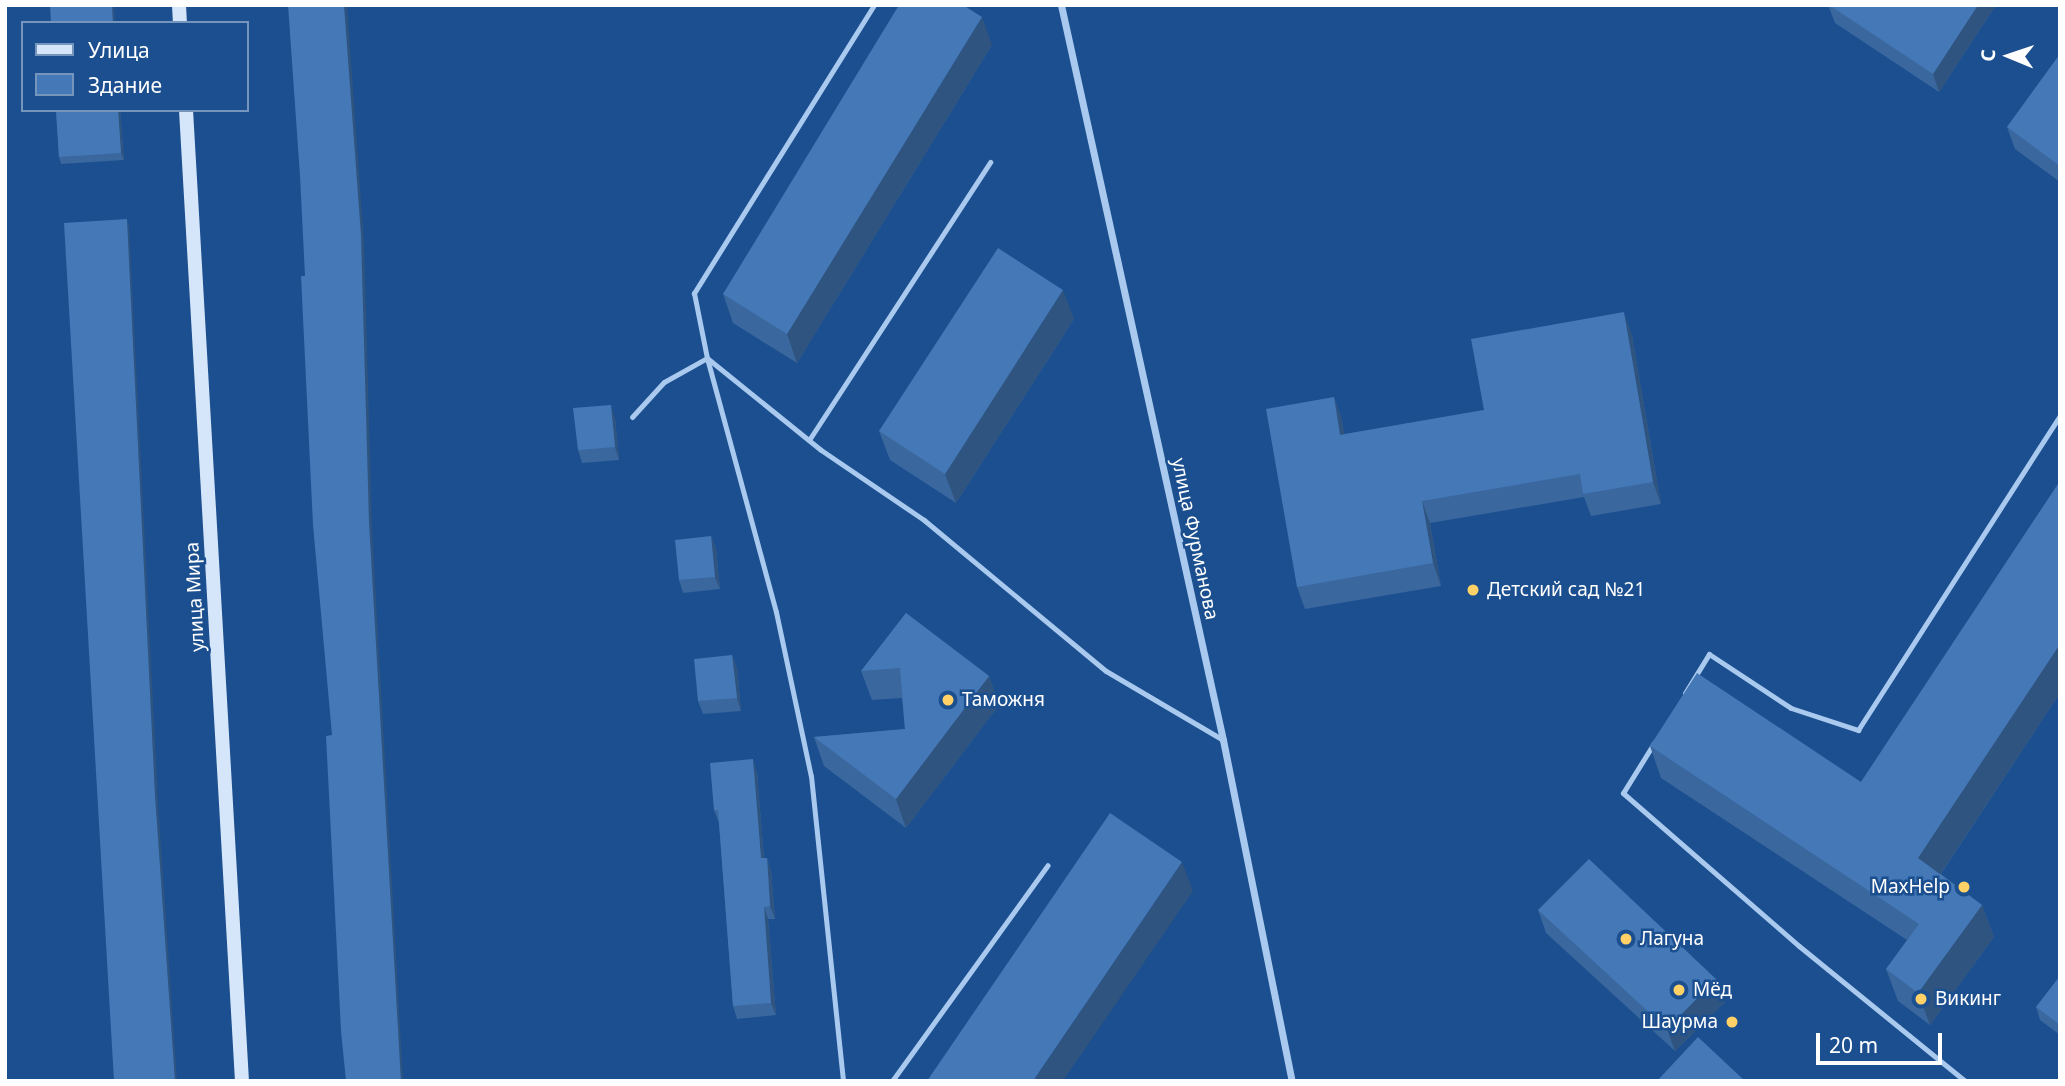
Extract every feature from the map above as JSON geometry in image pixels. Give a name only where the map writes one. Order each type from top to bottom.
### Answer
[{"type":"main road","name":"улица Мира","points":[[186,112],[242,1081]]},
{"type":"street","name":"улица Фурманова","points":[[1061,5],[1223,740],[1292,1081]]},
{"type":"lane","points":[[843,1081],[811,776],[776,612],[707,358],[694,293],[874,5]]},
{"type":"lane","points":[[809,440],[990,162]]},
{"type":"lane","points":[[632,417],[664,382],[707,358]]},
{"type":"lane","points":[[707,358],[809,440],[924,520],[1106,671],[1223,740]]},
{"type":"lane","points":[[1680,700],[1709,654],[1791,708],[1858,730],[2060,415]]},
{"type":"lane","points":[[1659,735],[1623,793],[1799,946],[1965,1081]]},
{"type":"lane","points":[[892,1081],[1048,865]]},
{"type":"building","points":[[50,5],[112,5],[113,21],[51,21]]},
{"type":"building","points":[[288,5],[344,5],[361,235],[369,521],[401,1081],[346,1081],[326,736],[332,735],[313,525],[301,276],[305,276]]},
{"type":"building","points":[[899,5],[963,5],[982,17],[787,334],[723,294]]},
{"type":"building","points":[[1829,5],[1978,5],[1933,74]]},
{"type":"building","points":[[2060,54],[2060,166],[2007,127]]},
{"type":"building","points":[[56,112],[118,112],[121,153],[59,157]]},
{"type":"building","points":[[127,219],[155,795],[175,1081],[114,1081],[64,223]]},
{"type":"building","points":[[998,248],[1063,290],[945,474],[879,431]]},
{"type":"building","points":[[1624,312],[1653,482],[1583,494],[1580,474],[1422,501],[1433,563],[1297,587],[1266,409],[1334,397],[1340,435],[1484,410],[1471,339]]},
{"type":"building","points":[[611,405],[615,447],[578,450],[573,408]]},
{"type":"building","points":[[2060,481],[2060,644],[1918,858],[1982,905],[1918,993],[1886,969],[1919,924],[1650,746],[1697,673],[1861,782]]},
{"type":"building","points":[[711,536],[715,577],[679,580],[675,540]]},
{"type":"building","points":[[906,613],[989,676],[896,799],[814,737],[905,729],[900,668],[861,671]]},
{"type":"building","points":[[732,655],[737,698],[698,701],[694,659]]},
{"type":"building","points":[[753,759],[761,858],[767,858],[770,906],[764,907],[771,1003],[733,1006],[718,810],[714,810],[710,763]]},
{"type":"building","points":[[1110,813],[1182,862],[1033,1081],[927,1081]]},
{"type":"building","points":[[1589,859],[1716,979],[1667,1029],[1538,910]]},
{"type":"building","points":[[2060,976],[2060,1025],[2036,1007]]},
{"type":"building","points":[[1698,1037],[1745,1081],[1657,1081]]},
{"type":"place","name":"Детский сад №21","points":[[1473,590]]},
{"type":"place","name":"Таможня","points":[[948,700]]},
{"type":"place","name":"MaxHelp","points":[[1964,887]]},
{"type":"place","name":"Лагуна","points":[[1626,939]]},
{"type":"place","name":"Мёд","points":[[1679,990]]},
{"type":"place","name":"Викинг","points":[[1921,999]]},
{"type":"place","name":"Шаурма","points":[[1732,1022]]}]
